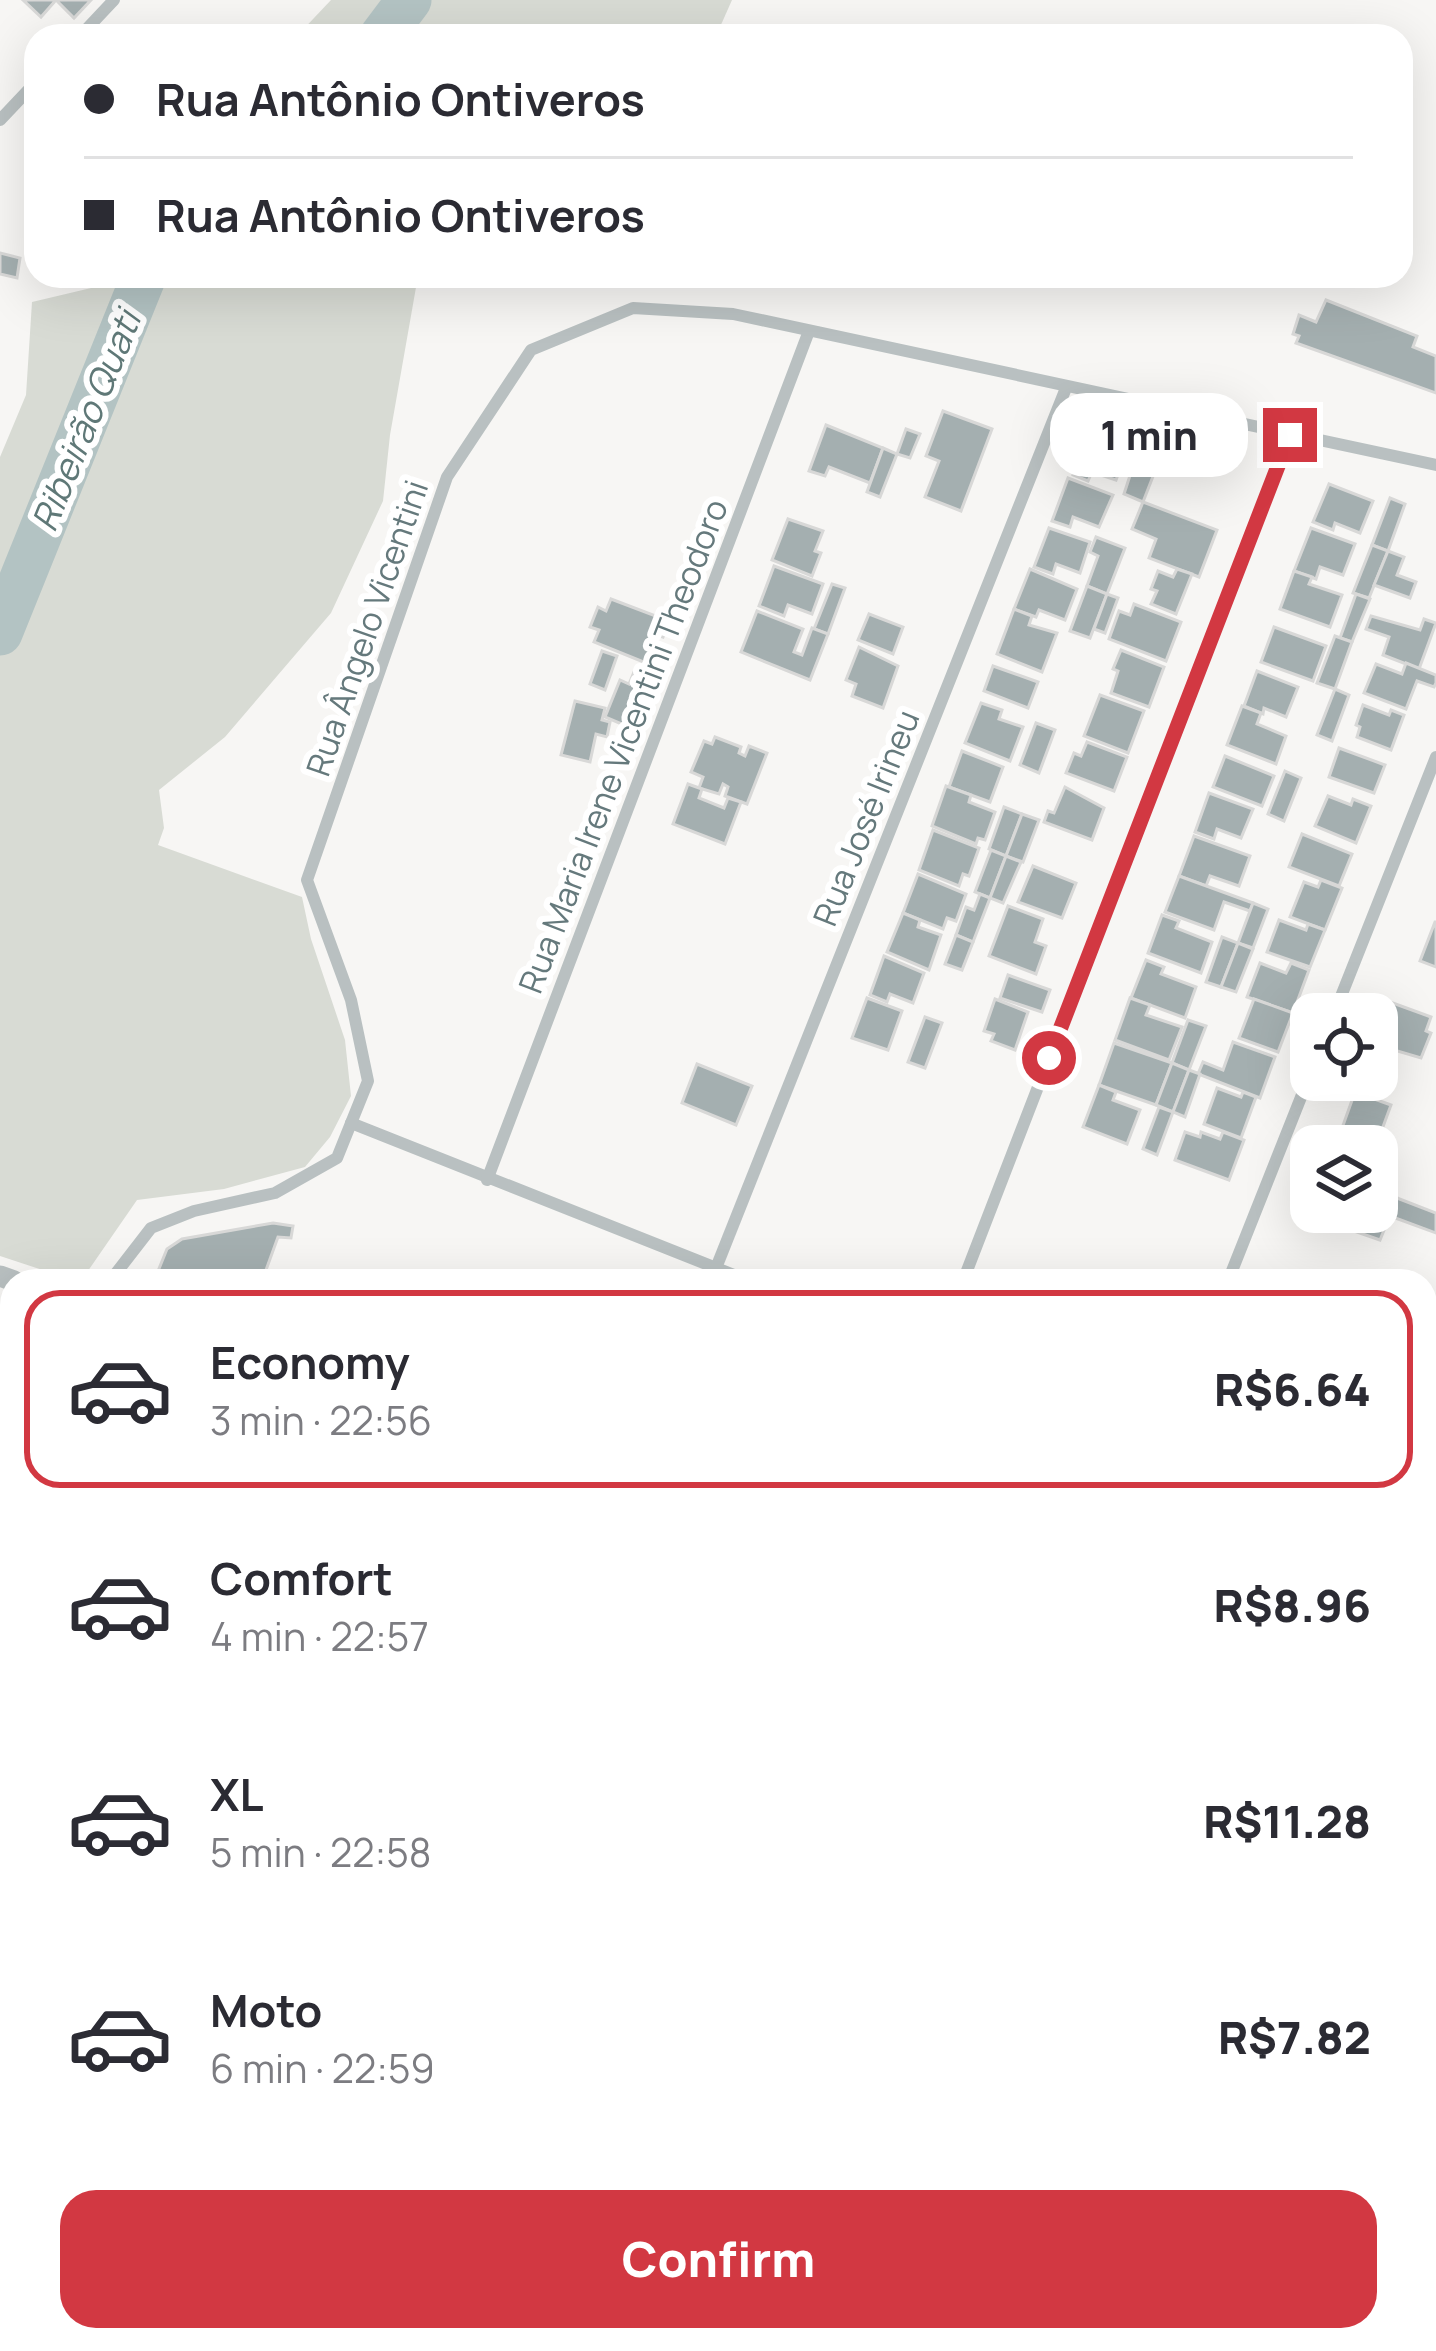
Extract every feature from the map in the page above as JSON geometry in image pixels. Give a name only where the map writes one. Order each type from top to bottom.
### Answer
[{"type":"street","points":[[91,24],[114,0]]},
{"type":"street","points":[[0,120],[24,95]]},
{"type":"street","name":"Rua Ângelo Vicentini","points":[[119,1269],[151,1228],[194,1210],[275,1193],[337,1158],[368,1081],[351,1000],[307,880],[447,477],[530,350],[633,308],[733,314],[1436,465]]},
{"type":"street","name":"Rua Maria Irene Vicentini Theodoro","points":[[488,1180],[809,332]]},
{"type":"street","name":"Rua José Irineu","points":[[716,1268],[1066,388]]},
{"type":"street","points":[[968,1269],[1290,435]]},
{"type":"street","points":[[1342,993],[1436,757]]},
{"type":"street","points":[[1233,1269],[1299,1101]]},
{"type":"street","points":[[351,1123],[716,1268]]},
{"type":"shaded area","points":[[331,0],[732,0],[721,24],[308,24]]},
{"type":"shaded area","points":[[91,288],[416,288],[383,501],[331,613],[225,737],[159,790],[164,828],[158,845],[302,897],[345,1040],[351,1096],[330,1137],[305,1167],[224,1189],[137,1200],[89,1269],[40,1269],[0,1256],[0,457],[26,395],[32,302]]},
{"type":"building","points":[[23,0],[56,0],[41,17]]},
{"type":"building","points":[[56,0],[91,0],[74,18]]},
{"type":"building","points":[[0,253],[20,258],[17,278],[0,274]]},
{"type":"building","points":[[1326,300],[1417,336],[1413,347],[1436,356],[1436,393],[1296,343],[1299,336],[1293,334],[1299,315],[1316,322]]},
{"type":"building","points":[[943,411],[992,429],[961,511],[925,497],[939,461],[926,456]]},
{"type":"building","points":[[826,425],[883,448],[870,483],[829,467],[825,476],[809,471]]},
{"type":"building","points":[[1090,426],[1107,432],[1103,442],[1127,450],[1116,480],[1092,472],[1088,481],[1073,475]]},
{"type":"building","points":[[906,429],[920,434],[910,458],[897,454]]},
{"type":"building","points":[[883,448],[897,454],[880,497],[867,492]]},
{"type":"building","points":[[1136,457],[1157,466],[1143,502],[1124,494]]},
{"type":"building","points":[[1068,478],[1113,495],[1099,527],[1073,517],[1070,527],[1052,521]]},
{"type":"building","points":[[1329,484],[1373,501],[1360,533],[1335,523],[1333,530],[1313,522]]},
{"type":"building","points":[[1390,498],[1405,504],[1388,551],[1372,545]]},
{"type":"building","points":[[1143,502],[1217,530],[1199,577],[1149,558],[1156,539],[1132,529]]},
{"type":"building","points":[[788,519],[823,531],[812,576],[772,560]]},
{"type":"building","points":[[1049,528],[1090,542],[1080,573],[1056,564],[1053,574],[1034,567]]},
{"type":"building","points":[[1311,528],[1355,544],[1343,575],[1320,567],[1316,579],[1294,571]]},
{"type":"building","points":[[1096,537],[1125,548],[1107,594],[1087,586],[1098,556],[1090,552]]},
{"type":"building","points":[[1372,545],[1388,551],[1369,598],[1353,593]]},
{"type":"building","points":[[1388,551],[1404,557],[1397,575],[1416,582],[1410,598],[1374,585]]},
{"type":"building","points":[[774,566],[823,584],[812,614],[788,605],[784,616],[759,606]]},
{"type":"building","points":[[1030,569],[1077,589],[1065,620],[1039,610],[1036,617],[1014,609]]},
{"type":"building","points":[[1177,569],[1192,574],[1176,614],[1151,604],[1157,591],[1151,589],[1158,571],[1173,577]]},
{"type":"building","points":[[1294,571],[1312,577],[1309,584],[1342,595],[1330,627],[1280,609]]},
{"type":"building","points":[[832,584],[845,588],[828,634],[814,629]]},
{"type":"building","points":[[1087,586],[1107,594],[1090,638],[1070,631]]},
{"type":"building","points":[[1107,594],[1118,598],[1105,633],[1094,629]]},
{"type":"building","points":[[1356,594],[1370,599],[1352,642],[1340,638]]},
{"type":"building","points":[[611,599],[669,621],[663,637],[657,635],[646,663],[594,642],[599,630],[590,627],[598,607],[606,611]]},
{"type":"building","points":[[1134,604],[1181,622],[1166,661],[1109,639],[1119,611],[1130,615]]},
{"type":"building","points":[[1014,609],[1032,616],[1029,625],[1057,633],[1042,672],[997,654]]},
{"type":"building","points":[[757,611],[803,629],[794,652],[802,655],[812,628],[828,634],[810,680],[741,652]]},
{"type":"building","points":[[869,614],[903,627],[893,654],[858,640]]},
{"type":"building","points":[[1371,616],[1420,630],[1424,619],[1436,623],[1419,669],[1383,655],[1389,637],[1366,629]]},
{"type":"building","points":[[1274,627],[1326,646],[1313,681],[1261,662]]},
{"type":"building","points":[[1335,636],[1352,642],[1335,689],[1317,683]]},
{"type":"building","points":[[859,647],[898,666],[883,708],[852,696],[856,684],[846,680]]},
{"type":"building","points":[[1121,650],[1164,667],[1149,707],[1111,693]]},
{"type":"building","points":[[602,651],[617,656],[605,690],[590,684]]},
{"type":"building","points":[[1406,663],[1436,675],[1436,683],[1434,687],[1417,681],[1406,709],[1364,693],[1376,664],[1402,674]]},
{"type":"building","points":[[993,666],[1038,682],[1028,708],[984,691]]},
{"type":"building","points":[[1257,671],[1298,687],[1286,717],[1244,706]]},
{"type":"building","points":[[634,672],[650,679],[631,728],[605,717],[620,680],[629,684]]},
{"type":"building","points":[[1335,689],[1349,695],[1332,741],[1317,735]]},
{"type":"building","points":[[1100,695],[1144,711],[1128,753],[1084,736]]},
{"type":"building","points":[[575,701],[605,708],[602,720],[610,722],[607,737],[596,734],[590,762],[561,755]]},
{"type":"building","points":[[981,703],[1002,710],[999,719],[1023,727],[1010,761],[965,743]]},
{"type":"building","points":[[1363,705],[1404,715],[1391,750],[1357,737]]},
{"type":"building","points":[[1242,706],[1261,713],[1257,724],[1286,736],[1276,764],[1227,745]]},
{"type":"building","points":[[1036,723],[1055,730],[1039,773],[1020,765]]},
{"type":"building","points":[[715,737],[741,747],[739,753],[745,756],[749,746],[767,753],[747,804],[725,796],[728,787],[723,784],[719,794],[699,788],[703,777],[691,772],[704,741],[712,744]]},
{"type":"building","points":[[1087,742],[1127,757],[1114,791],[1066,773],[1074,753],[1081,756]]},
{"type":"building","points":[[1339,748],[1385,765],[1374,793],[1329,777]]},
{"type":"building","points":[[962,751],[1003,767],[990,802],[949,787]]},
{"type":"building","points":[[1225,756],[1274,776],[1262,806],[1213,787]]},
{"type":"building","points":[[1285,771],[1301,778],[1284,821],[1268,814]]},
{"type":"building","points":[[688,784],[702,789],[699,798],[724,808],[728,798],[741,802],[725,844],[673,824]]},
{"type":"building","points":[[946,786],[971,795],[969,802],[995,812],[985,840],[978,838],[976,844],[932,826]]},
{"type":"building","points":[[1065,787],[1104,808],[1092,840],[1044,822],[1048,811],[1054,813]]},
{"type":"building","points":[[1209,793],[1253,809],[1241,838],[1217,829],[1214,839],[1195,832]]},
{"type":"building","points":[[1328,796],[1371,806],[1356,843],[1315,826]]},
{"type":"building","points":[[1004,807],[1022,814],[1006,856],[989,849]]},
{"type":"building","points":[[1022,814],[1039,820],[1023,862],[1006,856]]},
{"type":"building","points":[[933,830],[979,848],[969,876],[963,874],[959,886],[919,870]]},
{"type":"building","points":[[1302,834],[1352,854],[1339,886],[1289,867]]},
{"type":"building","points":[[1194,836],[1250,856],[1239,886],[1210,876],[1206,886],[1179,876]]},
{"type":"building","points":[[991,850],[1006,856],[990,898],[975,892]]},
{"type":"building","points":[[1006,856],[1021,862],[1003,903],[990,898]]},
{"type":"building","points":[[1033,866],[1076,883],[1062,918],[1018,902]]},
{"type":"building","points":[[918,874],[966,894],[956,921],[947,918],[943,929],[903,913]]},
{"type":"building","points":[[1179,876],[1253,903],[1250,911],[1224,902],[1214,930],[1165,912]]},
{"type":"building","points":[[1321,880],[1342,888],[1325,930],[1290,917],[1304,882],[1318,887]]},
{"type":"building","points":[[980,894],[990,898],[973,942],[956,935],[966,907],[974,910]]},
{"type":"building","points":[[1253,903],[1268,909],[1253,948],[1238,943]]},
{"type":"building","points":[[1008,906],[1043,919],[1035,942],[1046,946],[1036,974],[989,956]]},
{"type":"building","points":[[903,913],[920,920],[918,927],[941,935],[929,970],[887,952]]},
{"type":"building","points":[[1162,915],[1179,921],[1176,928],[1212,942],[1201,973],[1148,953]]},
{"type":"building","points":[[1279,920],[1306,930],[1308,924],[1325,930],[1310,967],[1267,952]]},
{"type":"building","points":[[1436,922],[1436,967],[1420,961]]},
{"type":"building","points":[[956,935],[973,942],[962,970],[945,964]]},
{"type":"building","points":[[1222,937],[1238,943],[1221,987],[1206,982]]},
{"type":"building","points":[[1238,943],[1253,949],[1236,992],[1221,987]]},
{"type":"building","points":[[884,956],[924,973],[913,1003],[890,994],[887,1002],[870,995]]},
{"type":"building","points":[[1146,960],[1164,967],[1161,974],[1196,987],[1185,1018],[1131,998]]},
{"type":"building","points":[[1260,963],[1286,973],[1291,963],[1309,970],[1300,993],[1290,993],[1290,1012],[1247,997]]},
{"type":"building","points":[[1008,975],[1050,990],[1042,1012],[1000,998]]},
{"type":"building","points":[[867,998],[902,1011],[888,1050],[852,1038]]},
{"type":"building","points":[[1130,998],[1150,1005],[1146,1015],[1182,1027],[1169,1060],[1115,1040]]},
{"type":"building","points":[[995,999],[1028,1012],[1015,1050],[991,1041],[994,1034],[984,1031]]},
{"type":"building","points":[[1254,999],[1290,1012],[1278,1052],[1239,1038]]},
{"type":"building","points":[[1398,1005],[1431,1017],[1426,1031],[1431,1033],[1421,1058],[1398,1051]]},
{"type":"building","points":[[925,1017],[942,1023],[925,1068],[908,1062]]},
{"type":"building","points":[[1188,1020],[1206,1026],[1189,1070],[1172,1063]]},
{"type":"building","points":[[1233,1042],[1275,1057],[1260,1098],[1198,1074],[1203,1062],[1223,1070]]},
{"type":"building","points":[[1114,1043],[1172,1063],[1156,1105],[1099,1085]]},
{"type":"building","points":[[1172,1063],[1189,1070],[1173,1112],[1156,1105]]},
{"type":"building","points":[[697,1064],[752,1086],[736,1125],[682,1103]]},
{"type":"building","points":[[1189,1070],[1200,1074],[1185,1117],[1173,1112]]},
{"type":"building","points":[[1099,1085],[1116,1092],[1113,1100],[1140,1110],[1127,1144],[1083,1127]]},
{"type":"building","points":[[1217,1088],[1256,1097],[1241,1138],[1204,1124]]},
{"type":"building","points":[[1352,1101],[1391,1105],[1384,1125],[1343,1125]]},
{"type":"building","points":[[1159,1107],[1173,1112],[1157,1155],[1143,1149]]},
{"type":"building","points":[[1185,1132],[1220,1139],[1223,1132],[1244,1140],[1229,1180],[1175,1160]]},
{"type":"building","points":[[1398,1198],[1436,1213],[1436,1233],[1398,1219]]},
{"type":"building","points":[[273,1223],[293,1226],[291,1238],[278,1237],[266,1269],[159,1269],[167,1249],[182,1239]]},
{"type":"waterway","name":"Ribeirão Quati","points":[[391,24],[409,0]]},
{"type":"waterway","name":"Ribeirão Quati","points":[[0,633],[139,288]]},
{"type":"route","points":[[1049,1058],[1290,435]]}]
